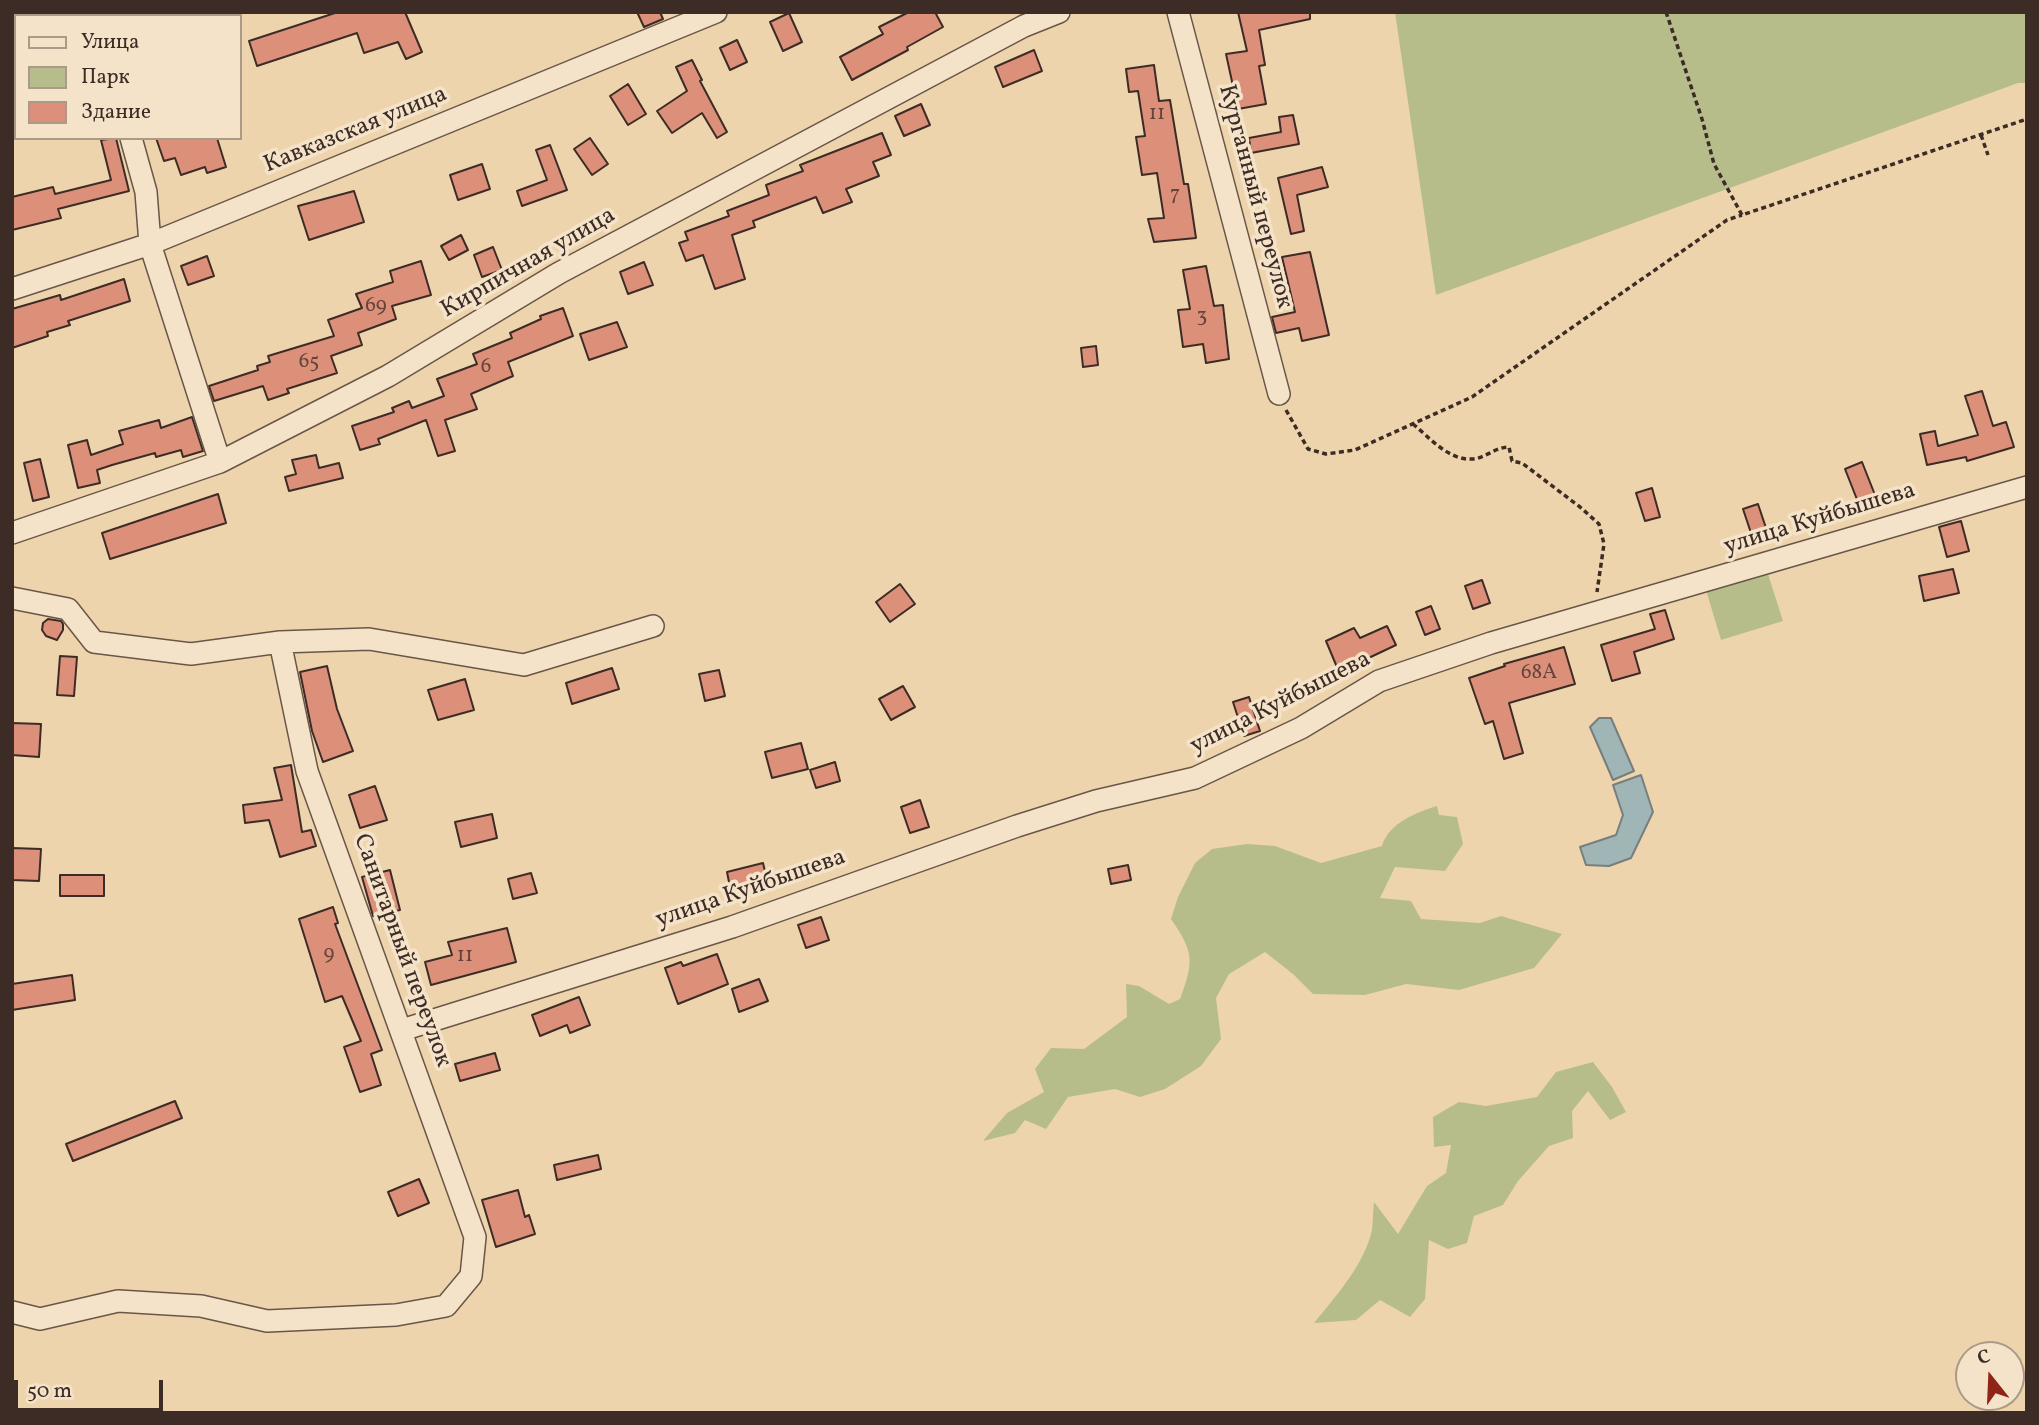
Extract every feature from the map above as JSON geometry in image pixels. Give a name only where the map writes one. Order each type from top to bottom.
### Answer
[{"type":"street","name":"Кавказская улица","points":[[12,289],[150,244],[716,12]]},
{"type":"street","name":"Кирпичная улица","points":[[12,533],[220,462],[388,376],[559,273],[1022,19],[1059,12]]},
{"type":"street","name":"Курганный переулок","points":[[1178,12],[1279,394]]},
{"type":"street","points":[[132,140],[146,192],[150,244],[220,462]]},
{"type":"street","name":"улица Куйбышева","points":[[402,1030],[732,926],[1017,825],[1096,801],[1195,778],[1301,728],[1379,681],[1491,643],[2027,487]]},
{"type":"street","points":[[12,598],[68,609],[94,642],[191,654],[280,642],[369,639],[524,665],[653,626]]},
{"type":"street","name":"Санитарный переулок","points":[[12,1312],[40,1318],[118,1301],[201,1306],[267,1321],[396,1315],[446,1306],[471,1276],[475,1237],[307,771],[280,642]]},
{"type":"path","points":[[1666,12],[1714,163],[1742,215]]},
{"type":"path","points":[[1279,394],[1308,450],[1326,454],[1355,450],[1472,397],[1727,220],[2027,119]]},
{"type":"path","points":[[1981,135],[1987,155]]},
{"type":"path","points":[[1413,424],[1453,456],[1474,459],[1501,447],[1509,447],[1512,461],[1522,463],[1599,524],[1604,544],[1593,614]]},
{"type":"green space","points":[[1395,12],[2027,12],[2027,83],[2018,83],[1436,295]]},
{"type":"green space","points":[[1767,571],[1783,621],[1721,640],[1706,590]]},
{"type":"green space","points":[[1437,806],[1439,815],[1457,817],[1463,844],[1445,871],[1395,867],[1380,898],[1411,901],[1421,919],[1480,923],[1501,916],[1562,934],[1534,968],[1459,990],[1406,984],[1365,995],[1313,994],[1265,952],[1229,974],[1216,998],[1221,1039],[1201,1066],[1165,1089],[1140,1097],[1115,1089],[1068,1097],[1046,1129],[1025,1120],[1015,1133],[983,1141],[1007,1113],[1044,1092],[1035,1069],[1051,1048],[1084,1049],[1127,1017],[1126,984],[1139,986],[1169,1004],[1180,999],[1188,976],[1188,949],[1171,919],[1178,897],[1195,863],[1212,849],[1247,844],[1275,846],[1321,863],[1382,846],[1390,831],[1397,825]]},
{"type":"green space","points":[[1593,1062],[1626,1112],[1610,1120],[1588,1091],[1572,1111],[1573,1138],[1549,1146],[1518,1181],[1503,1205],[1474,1216],[1467,1243],[1448,1249],[1429,1240],[1425,1299],[1410,1317],[1380,1300],[1356,1320],[1314,1323],[1363,1256],[1372,1230],[1374,1202],[1398,1234],[1427,1186],[1446,1173],[1451,1145],[1434,1147],[1433,1117],[1459,1102],[1486,1106],[1537,1097],[1556,1072]]},
{"type":"shaded area","points":[[1599,718],[1611,718],[1634,771],[1613,780],[1590,727]]},
{"type":"shaded area","points":[[1641,775],[1653,812],[1631,858],[1609,866],[1586,865],[1580,847],[1616,835],[1623,815],[1613,785]]},
{"type":"building","points":[[338,12],[405,12],[422,52],[406,59],[398,42],[364,53],[357,33],[257,66],[249,41]]},
{"type":"building","points":[[637,12],[660,12],[663,19],[644,27]]},
{"type":"building","points":[[909,12],[935,12],[943,27],[907,47],[908,50],[852,80],[840,57],[883,34],[879,27]]},
{"type":"building","points":[[1238,12],[1310,12],[1310,19],[1259,30],[1265,65],[1259,66],[1266,104],[1238,109],[1226,54],[1247,51]]},
{"type":"building","points":[[789,13],[802,42],[783,51],[770,22]]},
{"type":"building","points":[[737,40],[747,62],[730,70],[720,48]]},
{"type":"building","points":[[1034,50],[1042,71],[1003,87],[995,67]]},
{"type":"building","points":[[692,60],[727,132],[717,138],[702,113],[672,133],[657,111],[687,91],[676,67]]},
{"type":"building","points":[[1154,65],[1159,101],[1170,100],[1184,184],[1188,184],[1196,238],[1154,242],[1148,219],[1164,218],[1157,173],[1142,175],[1136,137],[1145,136],[1138,91],[1129,92],[1126,69]]},
{"type":"building","points":[[628,84],[646,114],[628,125],[610,96]]},
{"type":"building","points":[[921,104],[930,125],[904,136],[895,116]]},
{"type":"building","points":[[1293,115],[1299,144],[1251,153],[1249,138],[1281,132],[1279,117]]},
{"type":"building","points":[[882,133],[891,155],[873,162],[879,176],[846,189],[852,202],[823,213],[816,197],[753,221],[755,227],[732,235],[745,279],[715,289],[703,255],[686,261],[679,243],[688,240],[685,232],[729,216],[727,211],[769,195],[766,185],[803,171],[800,165]]},
{"type":"building","points":[[590,138],[608,164],[592,175],[574,149]]},
{"type":"building","points":[[101,140],[116,140],[129,191],[58,209],[61,218],[12,230],[12,197],[53,187],[55,194],[111,180]]},
{"type":"building","points":[[157,140],[218,140],[226,167],[207,173],[205,167],[181,175],[175,158],[164,161]]},
{"type":"building","points":[[550,145],[567,190],[522,206],[517,191],[547,180],[536,150]]},
{"type":"building","points":[[482,164],[490,189],[458,200],[450,175]]},
{"type":"building","points":[[1322,167],[1328,187],[1297,195],[1304,231],[1291,234],[1278,178]]},
{"type":"building","points":[[354,191],[364,222],[309,240],[298,206]]},
{"type":"building","points":[[461,235],[468,250],[449,260],[441,246]]},
{"type":"building","points":[[493,247],[502,270],[482,277],[474,255]]},
{"type":"building","points":[[1310,252],[1329,335],[1302,341],[1299,328],[1276,333],[1272,317],[1295,312],[1282,257]]},
{"type":"building","points":[[207,256],[214,276],[188,285],[181,266]]},
{"type":"building","points":[[421,261],[431,295],[392,306],[396,319],[358,333],[362,345],[331,356],[337,373],[287,389],[289,393],[268,400],[263,386],[214,401],[209,386],[258,370],[257,366],[270,362],[268,356],[334,336],[328,320],[362,308],[356,294],[393,282],[390,271]]},
{"type":"building","points":[[644,262],[653,285],[628,294],[620,272]]},
{"type":"building","points":[[1206,266],[1214,306],[1223,305],[1229,359],[1206,363],[1203,344],[1183,347],[1178,310],[1190,309],[1183,270]]},
{"type":"building","points":[[124,279],[130,301],[68,321],[70,325],[47,332],[48,336],[12,348],[12,309],[60,295],[61,300]]},
{"type":"building","points":[[563,308],[573,336],[508,362],[513,376],[471,394],[477,409],[445,420],[455,451],[438,456],[426,420],[378,439],[380,444],[360,450],[352,426],[394,412],[392,408],[409,401],[412,408],[444,396],[437,379],[477,364],[473,354],[512,338],[510,333],[541,319],[540,316]]},
{"type":"building","points":[[617,322],[627,347],[589,360],[580,334]]},
{"type":"building","points":[[1096,346],[1098,365],[1083,367],[1081,348]]},
{"type":"building","points":[[1982,391],[1993,426],[2006,422],[2014,447],[1967,461],[1966,457],[1927,465],[1920,434],[1935,431],[1938,446],[1978,435],[1965,396]]},
{"type":"building","points":[[192,417],[203,451],[183,457],[181,450],[156,457],[155,453],[112,465],[97,470],[100,483],[78,488],[68,445],[87,440],[91,455],[123,444],[119,431],[159,420],[161,428]]},
{"type":"building","points":[[316,455],[319,468],[339,463],[343,478],[289,491],[285,477],[296,474],[292,460]]},
{"type":"building","points":[[40,459],[49,497],[33,501],[24,463]]},
{"type":"building","points":[[1862,462],[1875,495],[1858,502],[1845,469]]},
{"type":"building","points":[[1652,488],[1660,517],[1645,521],[1636,493]]},
{"type":"building","points":[[218,494],[226,523],[110,559],[102,533]]},
{"type":"building","points":[[1758,504],[1766,528],[1751,533],[1743,509]]},
{"type":"building","points":[[1961,521],[1969,551],[1947,557],[1939,527]]},
{"type":"building","points":[[1953,569],[1959,593],[1924,601],[1919,576]]},
{"type":"building","points":[[1482,580],[1490,603],[1473,609],[1465,586]]},
{"type":"building","points":[[900,584],[915,604],[890,622],[876,602]]},
{"type":"building","points":[[1431,606],[1440,629],[1425,635],[1416,612]]},
{"type":"building","points":[[1665,610],[1674,639],[1634,652],[1640,673],[1612,681],[1601,645],[1655,629],[1650,614]]},
{"type":"building","points":[[48,619],[61,621],[63,624],[63,630],[57,640],[46,636],[42,630],[43,623]]},
{"type":"building","points":[[1387,626],[1396,645],[1339,672],[1326,641],[1354,628],[1360,638]]},
{"type":"building","points":[[1564,647],[1575,684],[1509,703],[1523,753],[1504,759],[1493,721],[1485,724],[1469,678],[1505,666],[1504,664]]},
{"type":"building","points":[[60,656],[77,657],[74,696],[57,695]]},
{"type":"building","points":[[327,666],[337,709],[353,751],[323,762],[312,731],[300,672]]},
{"type":"building","points":[[612,668],[619,689],[572,704],[566,683]]},
{"type":"building","points":[[719,670],[725,696],[705,701],[699,674]]},
{"type":"building","points":[[465,679],[474,710],[438,720],[428,690]]},
{"type":"building","points":[[903,686],[915,707],[891,720],[879,699]]},
{"type":"building","points":[[1249,697],[1260,731],[1244,736],[1233,702]]},
{"type":"building","points":[[12,723],[41,724],[39,757],[12,755]]},
{"type":"building","points":[[801,743],[808,769],[772,778],[765,752]]},
{"type":"building","points":[[835,762],[840,781],[816,788],[810,770]]},
{"type":"building","points":[[291,765],[302,832],[311,830],[316,846],[280,857],[269,820],[245,823],[243,805],[282,800],[274,768]]},
{"type":"building","points":[[375,786],[387,820],[360,828],[349,795]]},
{"type":"building","points":[[920,800],[929,827],[910,833],[901,807]]},
{"type":"building","points":[[492,814],[497,838],[461,847],[455,822]]},
{"type":"building","points":[[12,848],[41,849],[39,881],[12,880]]},
{"type":"building","points":[[763,863],[767,880],[730,887],[727,872]]},
{"type":"building","points":[[1128,865],[1131,880],[1111,884],[1108,869]]},
{"type":"building","points":[[390,870],[400,910],[373,916],[362,877]]},
{"type":"building","points":[[531,873],[537,893],[513,899],[508,879]]},
{"type":"building","points":[[60,875],[104,875],[104,896],[60,896]]},
{"type":"building","points":[[333,907],[338,923],[335,924],[382,1050],[371,1054],[381,1085],[360,1092],[344,1047],[361,1041],[342,996],[325,1002],[299,919]]},
{"type":"building","points":[[821,917],[829,940],[806,948],[798,925]]},
{"type":"building","points":[[507,928],[516,962],[431,985],[425,962],[452,955],[448,942]]},
{"type":"building","points":[[717,954],[728,984],[678,1004],[665,968],[681,962],[683,966]]},
{"type":"building","points":[[72,975],[75,1000],[12,1010],[12,984]]},
{"type":"building","points":[[759,979],[768,1001],[739,1012],[732,989]]},
{"type":"building","points":[[579,997],[590,1025],[570,1033],[567,1025],[540,1036],[532,1015]]},
{"type":"building","points":[[495,1053],[500,1070],[460,1081],[455,1064]]},
{"type":"building","points":[[175,1101],[182,1118],[73,1161],[66,1144]]},
{"type":"building","points":[[598,1155],[601,1169],[557,1180],[554,1165]]},
{"type":"building","points":[[419,1179],[429,1203],[398,1216],[388,1192]]},
{"type":"building","points":[[518,1190],[525,1217],[529,1215],[535,1234],[496,1247],[482,1200]]}]
